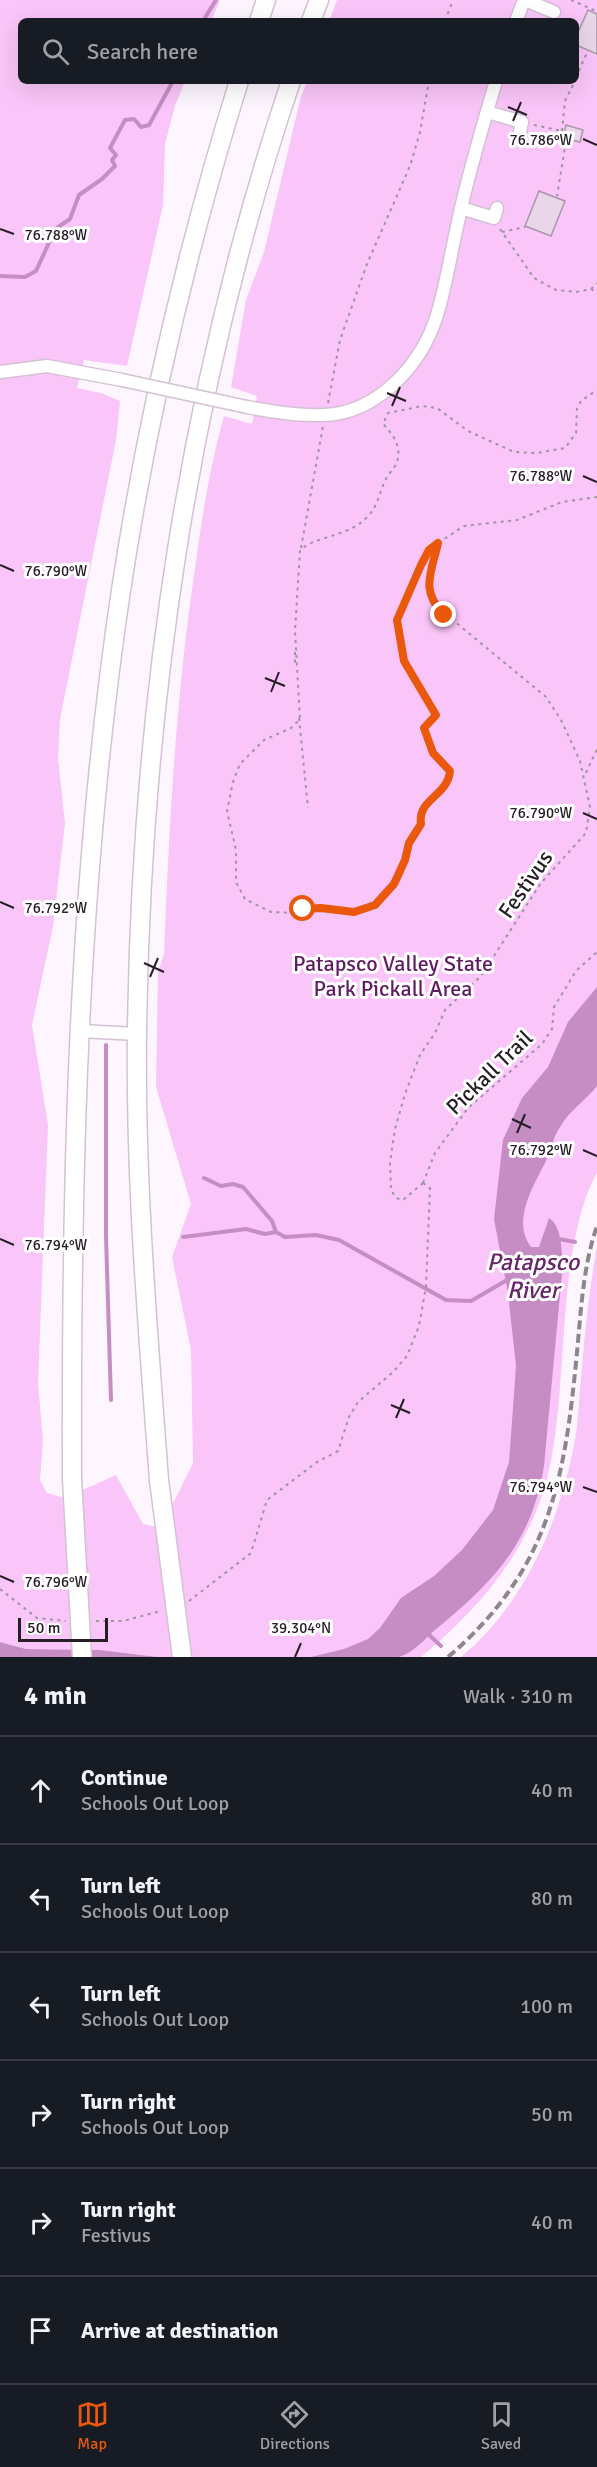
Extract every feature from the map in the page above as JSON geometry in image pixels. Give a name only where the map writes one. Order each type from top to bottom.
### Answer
[{"type":"highway","points":[[260,18],[266,0]]},
{"type":"highway","points":[[312,18],[319,0]]},
{"type":"highway","points":[[82,1657],[72,1479],[73,1221],[80,1031],[91,872],[110,672],[142,463],[189,252],[238,84]]},
{"type":"highway","points":[[182,1657],[159,1480],[142,1221],[137,1034],[142,878],[149,771],[171,590],[190,476],[213,366],[246,230],[290,84]]},
{"type":"lane","points":[[517,18],[524,0],[554,12]]},
{"type":"lane","points":[[0,372],[47,366],[279,413],[325,415],[341,412],[377,397],[406,370],[420,353],[437,315],[461,208],[495,84]]},
{"type":"lane","points":[[487,112],[521,127]]},
{"type":"lane","points":[[461,208],[494,218],[497,208]]},
{"type":"lane","points":[[80,1031],[137,1034]]},
{"type":"path","points":[[446,18],[453,0]]},
{"type":"path","points":[[571,0],[596,11],[597,9]]},
{"type":"path","points":[[579,71],[588,50]]},
{"type":"path","points":[[308,808],[295,657],[296,590],[300,551],[340,340],[367,264],[410,165],[428,84]]},
{"type":"path","points":[[558,196],[566,141],[560,140],[565,101],[573,84]]},
{"type":"path","points":[[521,127],[562,131]]},
{"type":"path","points":[[525,227],[502,232],[534,278],[556,290],[576,292],[591,289],[597,283]]},
{"type":"path","points":[[591,289],[597,293]]},
{"type":"path","points":[[300,551],[311,541],[341,535],[362,522],[374,509],[386,478],[396,466],[398,454],[394,436],[383,424],[388,413],[422,406],[436,408],[490,443],[514,452],[537,453],[565,448],[576,433],[577,409],[581,401],[597,390]]},
{"type":"path","points":[[300,719],[291,728],[264,740],[240,764],[227,811],[233,828],[236,882],[245,899],[271,912],[294,913],[309,907],[354,912],[364,910],[375,905],[390,890],[405,860],[409,843],[421,824],[420,815],[423,806],[438,795],[449,782],[450,771],[433,753],[424,728],[436,715],[404,661],[397,620],[429,550],[464,526],[517,520],[562,502],[597,497]]},
{"type":"path","name":"Festivus","points":[[423,1183],[403,1200],[396,1198],[391,1190],[390,1162],[395,1129],[418,1060],[435,1033],[445,1010],[481,976],[541,883],[586,833],[590,807],[585,776],[566,731],[546,697],[431,602],[429,584],[438,543]]},
{"type":"path","points":[[585,776],[597,749]]},
{"type":"path","name":"Pickall Trail","points":[[423,1183],[435,1154],[468,1108],[542,1044],[552,1029],[554,1007],[576,971],[597,952]]},
{"type":"path","points":[[184,1603],[192,1600],[251,1552],[267,1500],[317,1462],[338,1451],[349,1417],[358,1402],[393,1372],[407,1356],[419,1326],[426,1294],[430,1188],[423,1183]]},
{"type":"path","points":[[0,1589],[37,1618],[70,1621]]},
{"type":"path","points":[[90,1621],[123,1621],[169,1609]]},
{"type":"green space","name":"Patapsco Valley State Park Pickall Area","points":[[0,0],[220,0],[212,18],[18,18],[18,84],[184,84],[175,106],[165,144],[163,205],[127,366],[84,360],[77,388],[101,393],[120,401],[116,440],[60,719],[58,758],[65,823],[53,926],[32,1025],[48,1125],[38,1383],[43,1441],[40,1480],[47,1493],[65,1498],[116,1475],[143,1524],[161,1528],[193,1463],[191,1350],[172,1257],[191,1204],[156,1087],[158,972],[164,954],[178,712],[188,616],[204,510],[224,416],[252,424],[257,396],[231,387],[246,300],[264,252],[300,100],[306,84],[579,84],[579,18],[330,18],[337,0],[597,0],[597,1173],[585,1201],[572,1255],[554,1444],[545,1486],[536,1512],[525,1536],[496,1580],[461,1620],[421,1657],[158,1657],[100,1650],[26,1649],[0,1642]]},
{"type":"green space","points":[[597,1246],[597,1657],[461,1657],[484,1636],[504,1612],[521,1586],[536,1559],[560,1501],[576,1431],[586,1322]]},
{"type":"water","name":"Patapsco River","points":[[597,987],[597,1086],[568,1116],[558,1131],[526,1203],[524,1215],[525,1237],[531,1247],[539,1247],[549,1218],[553,1222],[560,1238],[563,1263],[544,1466],[530,1518],[506,1559],[491,1578],[456,1613],[408,1653],[398,1657],[311,1657],[344,1649],[368,1639],[380,1628],[401,1598],[434,1576],[462,1550],[493,1510],[509,1462],[516,1366],[508,1293],[494,1219],[503,1140],[522,1098],[548,1067],[568,1022]]},
{"type":"water","points":[[0,1642],[26,1649],[100,1650],[158,1657],[0,1657]]},
{"type":"building","points":[[588,10],[597,14],[597,54],[579,46],[579,30]]},
{"type":"building","points":[[566,125],[583,130],[580,142],[563,138]]},
{"type":"building","points":[[539,191],[565,201],[551,236],[525,226]]},
{"type":"waterway","points":[[205,18],[216,0]]},
{"type":"waterway","points":[[0,276],[25,277],[36,271],[53,234],[58,227],[70,219],[79,195],[102,179],[115,166],[112,160],[116,155],[110,148],[125,120],[134,119],[141,127],[149,125],[171,84]]},
{"type":"waterway","points":[[106,1045],[106,1236],[111,1400]]},
{"type":"waterway","points":[[204,1178],[221,1186],[233,1184],[243,1187],[272,1221],[276,1232],[285,1237],[316,1235],[339,1240],[446,1300],[471,1301],[507,1280]]},
{"type":"waterway","points":[[183,1237],[246,1229],[265,1234],[276,1232]]},
{"type":"waterway","points":[[555,1241],[559,1239],[575,1242]]},
{"type":"waterway","points":[[426,1632],[441,1646]]},
{"type":"railway","points":[[448,1657],[482,1624],[510,1590],[530,1556],[546,1520],[558,1481],[566,1441],[583,1289],[597,1226]]},
{"type":"route","points":[[303,909],[333,908],[354,912],[375,905],[394,884],[405,860],[409,843],[421,824],[420,815],[423,806],[438,795],[449,782],[450,771],[433,753],[424,728],[436,715],[404,661],[397,620],[405,597],[421,565],[429,550],[438,543],[429,584],[431,602],[444,615]]}]
